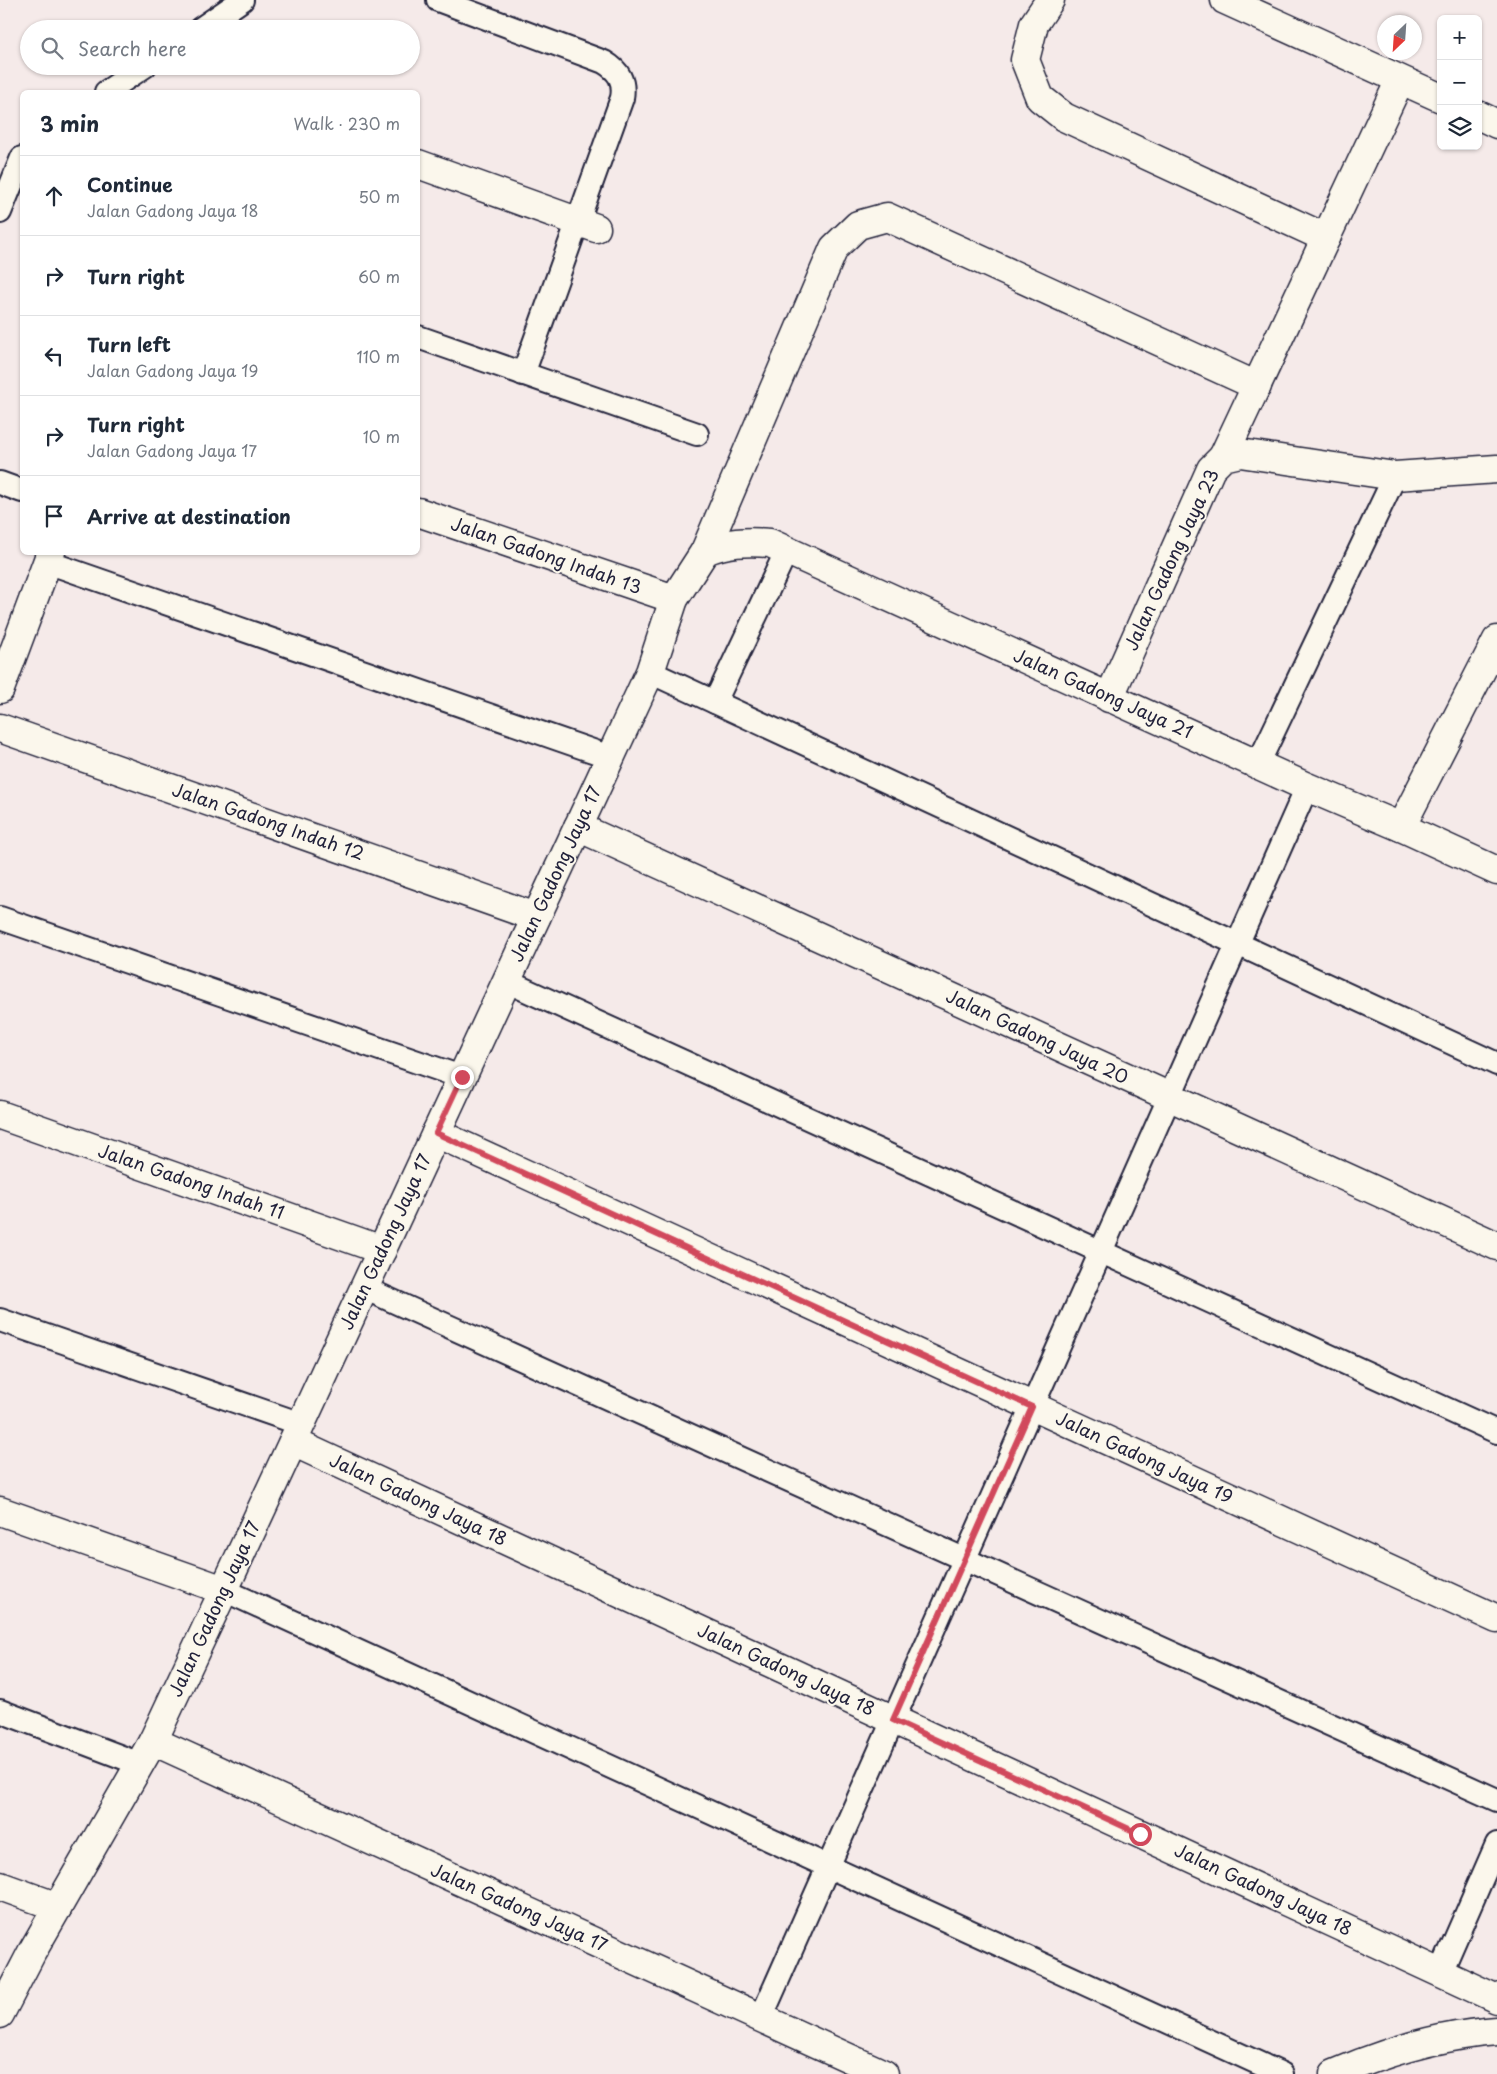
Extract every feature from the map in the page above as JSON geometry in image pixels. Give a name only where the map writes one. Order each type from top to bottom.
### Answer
[{"type":"street","points":[[1050,0],[1034,24],[1025,60],[1040,98],[1064,117],[1326,238]]},
{"type":"street","points":[[1225,0],[1437,96]]},
{"type":"street","points":[[1223,457],[1400,80]]},
{"type":"street","points":[[1482,117],[1497,124]]},
{"type":"street","points":[[420,165],[587,225]]},
{"type":"street","name":"Jalan Gadong Jaya 17","points":[[0,2014],[32,1952],[146,1753],[224,1590],[650,672],[674,599],[704,551],[834,248],[858,225],[887,218],[1257,386]]},
{"type":"street","name":"Jalan Gadong Jaya 23","points":[[1109,698],[1211,469],[1223,457],[1240,453],[1395,476],[1497,469]]},
{"type":"street","name":"Jalan Gadong Indah 13","points":[[420,513],[674,599]]},
{"type":"street","name":"Jalan Gadong Jaya 21","points":[[704,551],[721,544],[746,541],[770,543],[1109,698],[1497,871]]},
{"type":"street","points":[[0,689],[49,557]]},
{"type":"street","points":[[1401,827],[1489,675],[1497,640]]},
{"type":"street","name":"Jalan Gadong Indah 12","points":[[0,728],[536,917]]},
{"type":"street","name":"Jalan Gadong Jaya 20","points":[[578,827],[1497,1246]]},
{"type":"street","name":"Jalan Gadong Indah 11","points":[[0,1115],[382,1250]]},
{"type":"street","name":"Jalan Gadong Jaya 19","points":[[436,1133],[1497,1620]]},
{"type":"street","name":"Jalan Gadong Jaya 18","points":[[297,1433],[893,1720],[1497,1999]]},
{"type":"street","points":[[0,1511],[224,1590]]},
{"type":"street","name":"Jalan Gadong Jaya 17","points":[[146,1753],[761,2018],[884,2074]]},
{"type":"street","points":[[0,1886],[58,1907]]},
{"type":"street","points":[[1334,2074],[1359,2063],[1408,2048],[1497,2031]]},
{"type":"lane","points":[[213,20],[242,0]]},
{"type":"lane","points":[[438,0],[604,62],[614,67],[621,76],[624,88],[587,225],[523,374]]},
{"type":"lane","points":[[109,90],[132,75]]},
{"type":"lane","points":[[9,206],[20,165]]},
{"type":"lane","points":[[420,337],[697,434]]},
{"type":"lane","points":[[1258,764],[1395,476]]},
{"type":"lane","points":[[0,483],[20,490]]},
{"type":"lane","points":[[715,702],[787,550]]},
{"type":"lane","points":[[49,557],[610,757]]},
{"type":"lane","points":[[650,672],[1497,1064]]},
{"type":"lane","points":[[761,2018],[1307,787]]},
{"type":"lane","points":[[0,918],[462,1077]]},
{"type":"lane","points":[[506,981],[1497,1432]]},
{"type":"lane","points":[[364,1288],[1497,1800]]},
{"type":"lane","points":[[0,1320],[297,1433]]},
{"type":"lane","points":[[224,1590],[1282,2074]]},
{"type":"lane","points":[[0,1711],[146,1753]]},
{"type":"lane","points":[[1441,1972],[1497,1844]]},
{"type":"route","points":[[462,1077],[436,1133],[1032,1407],[893,1720],[1140,1834]]}]
